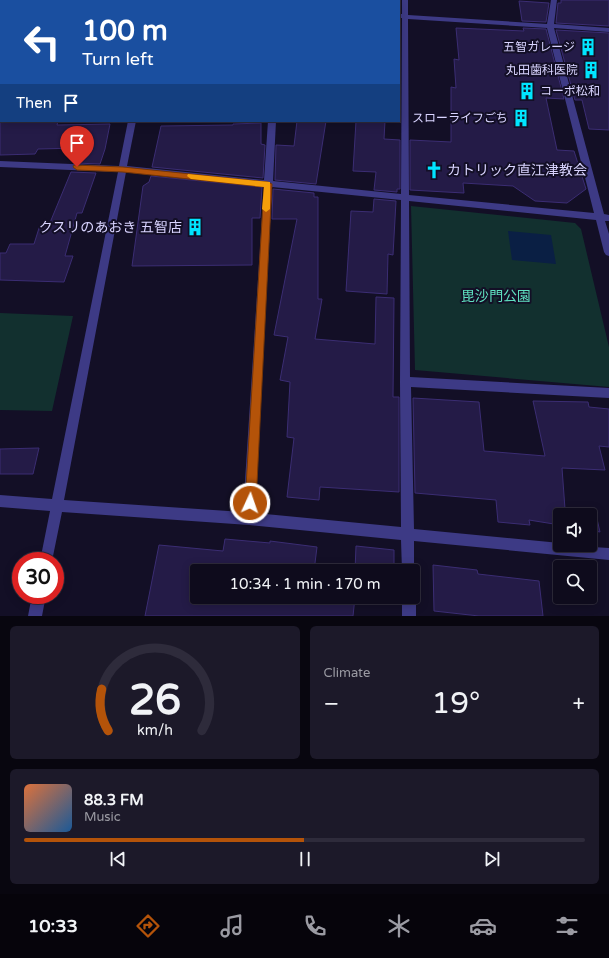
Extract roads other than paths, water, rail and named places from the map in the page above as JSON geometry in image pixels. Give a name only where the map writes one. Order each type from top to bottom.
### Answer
[{"type":"street","points":[[405,0],[402,16],[408,564]]},
{"type":"street","points":[[554,0],[550,26],[604,217],[609,252]]},
{"type":"street","points":[[402,16],[609,30]]},
{"type":"street","points":[[48,552],[132,122]]},
{"type":"street","points":[[250,519],[272,122]]},
{"type":"street","points":[[0,164],[123,169],[604,217]]},
{"type":"street","points":[[405,382],[609,393]]},
{"type":"street","points":[[0,501],[250,519],[609,554]]},
{"type":"street","points":[[35,616],[37,604]]},
{"type":"street","points":[[409,604],[409,616]]},
{"type":"water","points":[[508,231],[551,235],[556,264],[512,260]]},
{"type":"place","name":"五智ガレージ","points":[[588,47]]},
{"type":"place","name":"丸田歯科医院","points":[[591,70]]},
{"type":"place","name":"コーポ松和","points":[[527,91]]},
{"type":"place","name":"スローライフごち","points":[[521,118]]},
{"type":"place","name":"カトリック直江津教会","points":[[434,170]]},
{"type":"place","name":"クスリのあおき 五智店","points":[[195,227]]},
{"type":"park label","name":"毘沙門公園","points":[[496,296]]}]
